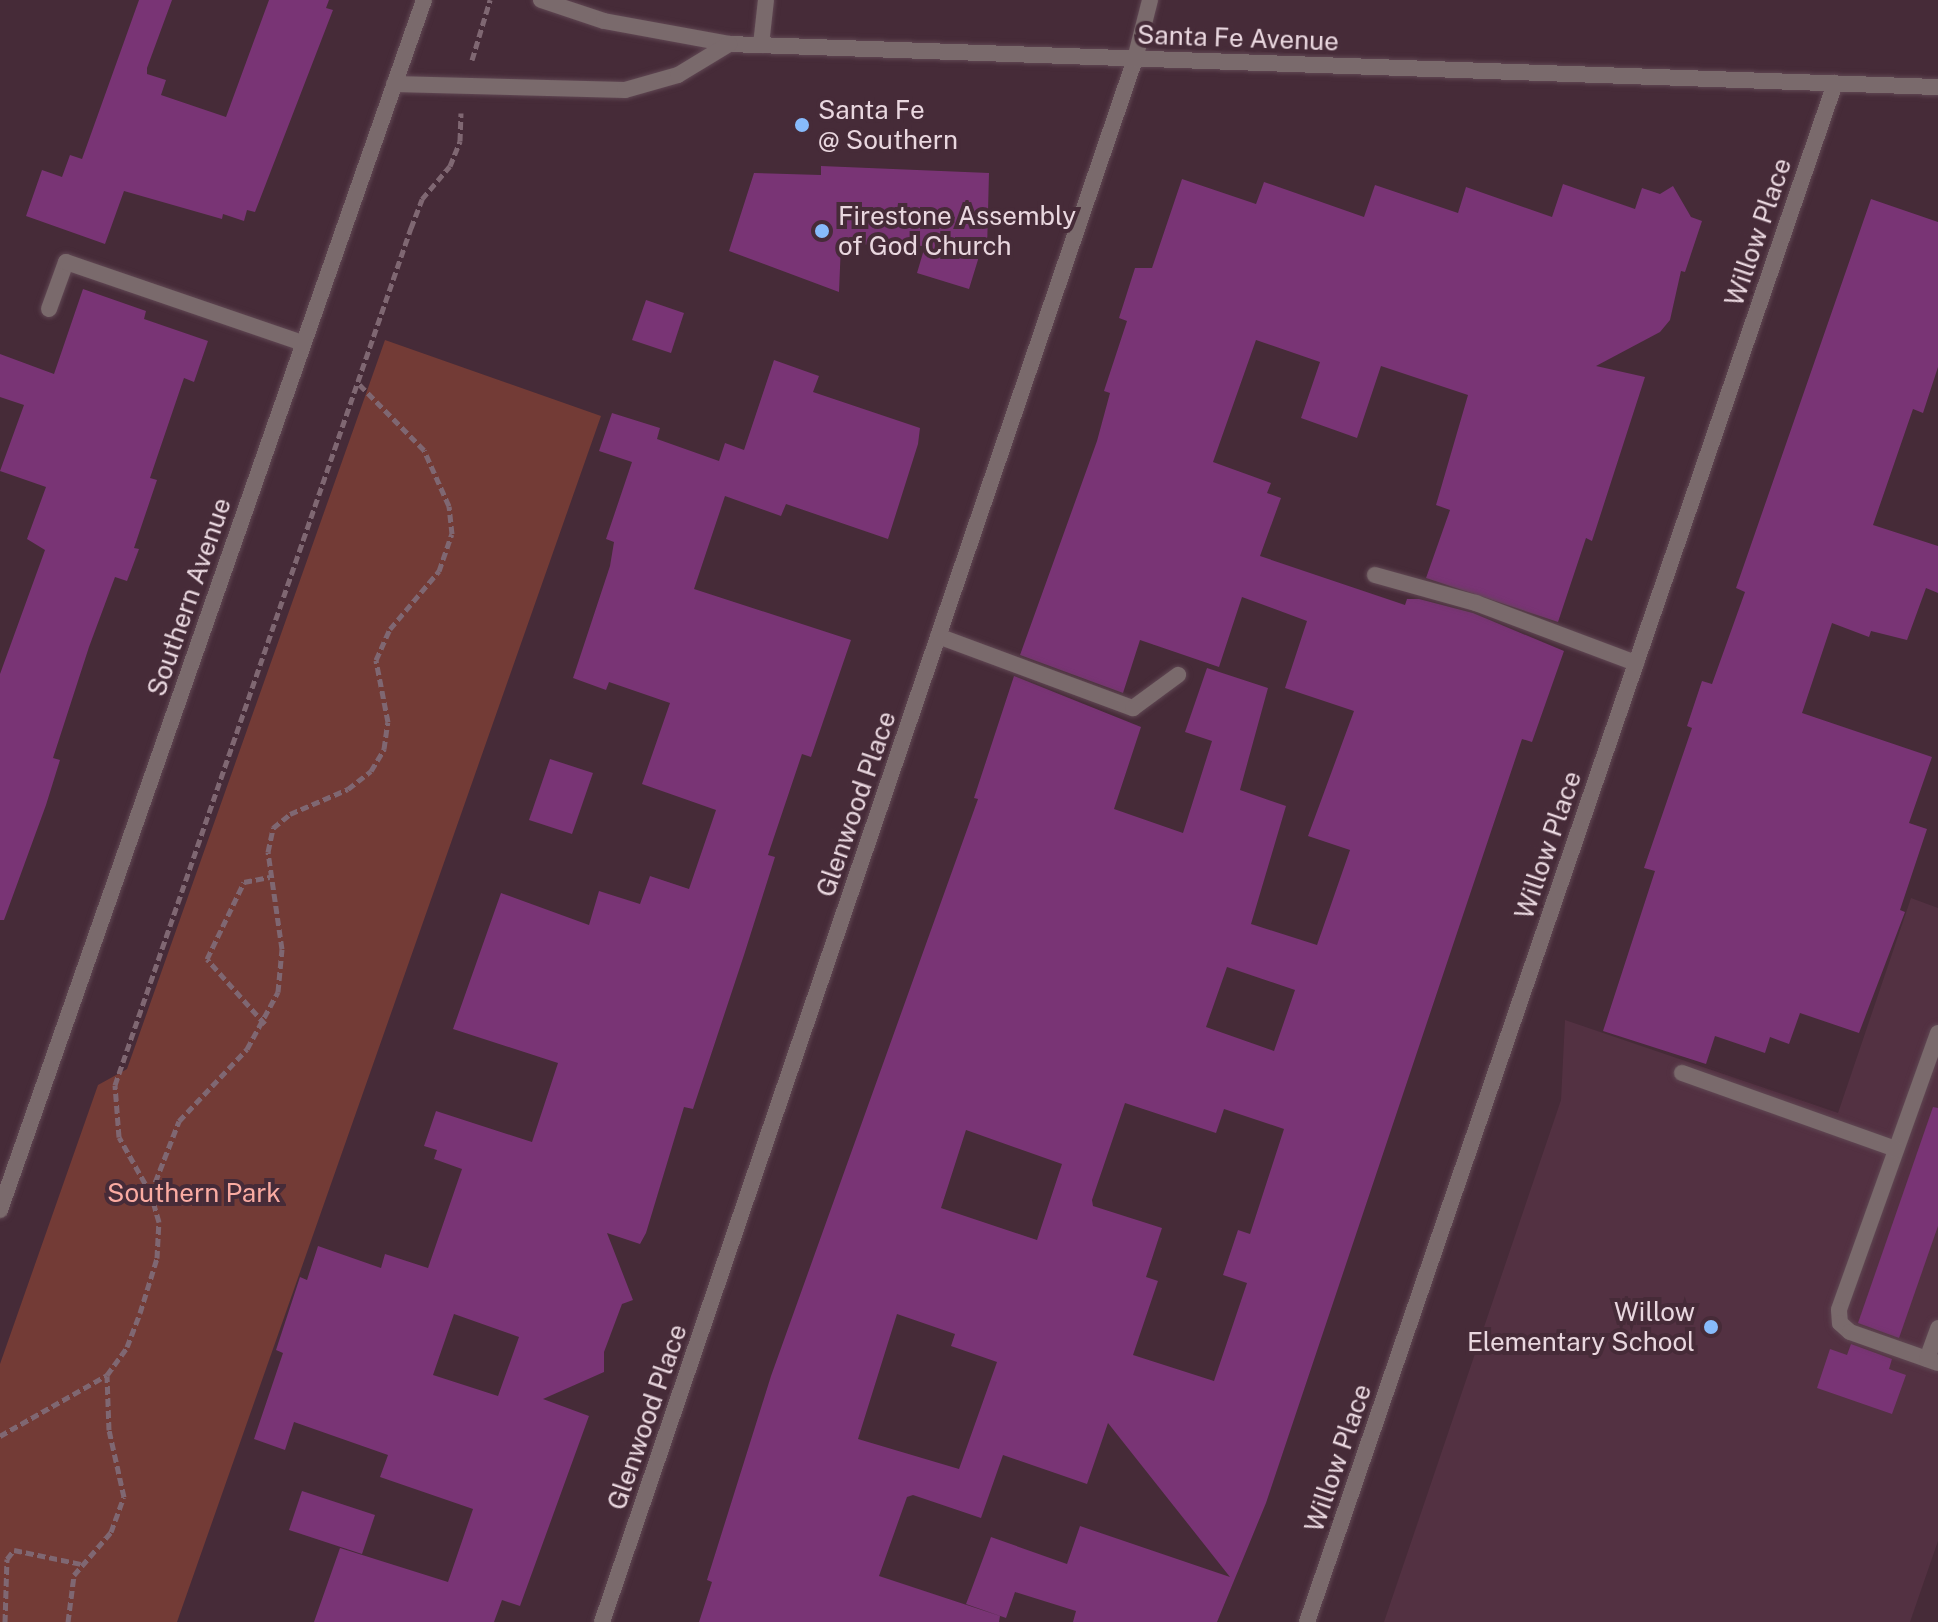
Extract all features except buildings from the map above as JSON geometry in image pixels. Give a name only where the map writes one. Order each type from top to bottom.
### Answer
[{"type":"street","name":"Southern Avenue","points":[[0,1210],[424,0]]},
{"type":"street","name":"Santa Fe Avenue","points":[[541,0],[617,24],[729,44],[1938,87]]},
{"type":"street","points":[[761,45],[766,0]]},
{"type":"street","name":"Glenwood Place","points":[[602,1622],[1135,59],[1150,0]]},
{"type":"street","points":[[394,84],[625,90],[678,75],[729,44]]},
{"type":"street","name":"Willow Place","points":[[1307,1622],[1835,83]]},
{"type":"street","points":[[49,309],[66,262],[303,343]]},
{"type":"street","points":[[1375,575],[1476,603],[1636,663]]},
{"type":"street","points":[[938,636],[1133,708],[1178,675]]},
{"type":"street","points":[[1938,1033],[1839,1310],[1840,1323],[1850,1332],[1932,1361],[1938,1328]]},
{"type":"street","points":[[1682,1073],[1896,1149]]},
{"type":"path","points":[[470,68],[490,0]]},
{"type":"path","points":[[0,1436],[107,1375],[127,1347],[157,1258],[159,1222],[151,1194],[119,1137],[115,1085],[422,199],[450,166],[460,141],[461,113]]},
{"type":"path","points":[[151,1194],[179,1121],[265,1024],[278,992],[282,949],[270,877],[273,828],[290,814],[348,789],[371,771],[384,749],[388,722],[376,660],[390,629],[439,571],[452,534],[449,506],[424,450],[358,383]]},
{"type":"path","points":[[265,1024],[207,959],[244,882],[270,877]]},
{"type":"path","points":[[68,1622],[74,1575],[111,1532],[124,1497],[109,1430],[107,1375]]},
{"type":"path","points":[[5,1622],[10,1553],[81,1564]]},
{"type":"shaded area","name":"Willow Elementary School","points":[[1911,898],[1938,908],[1938,1541],[1910,1622],[1384,1622],[1561,1100],[1565,1020],[1838,1113]]},
{"type":"green space","name":"Southern Park","points":[[385,340],[601,416],[177,1622],[0,1622],[0,1364],[98,1085],[127,1069]]},
{"type":"place","name":"Santa Fe @ Southern","points":[[802,125]]},
{"type":"place","name":"Firestone Assembly of God Church","points":[[822,231]]},
{"type":"place","name":"Willow Elementary School","points":[[1711,1327]]}]
